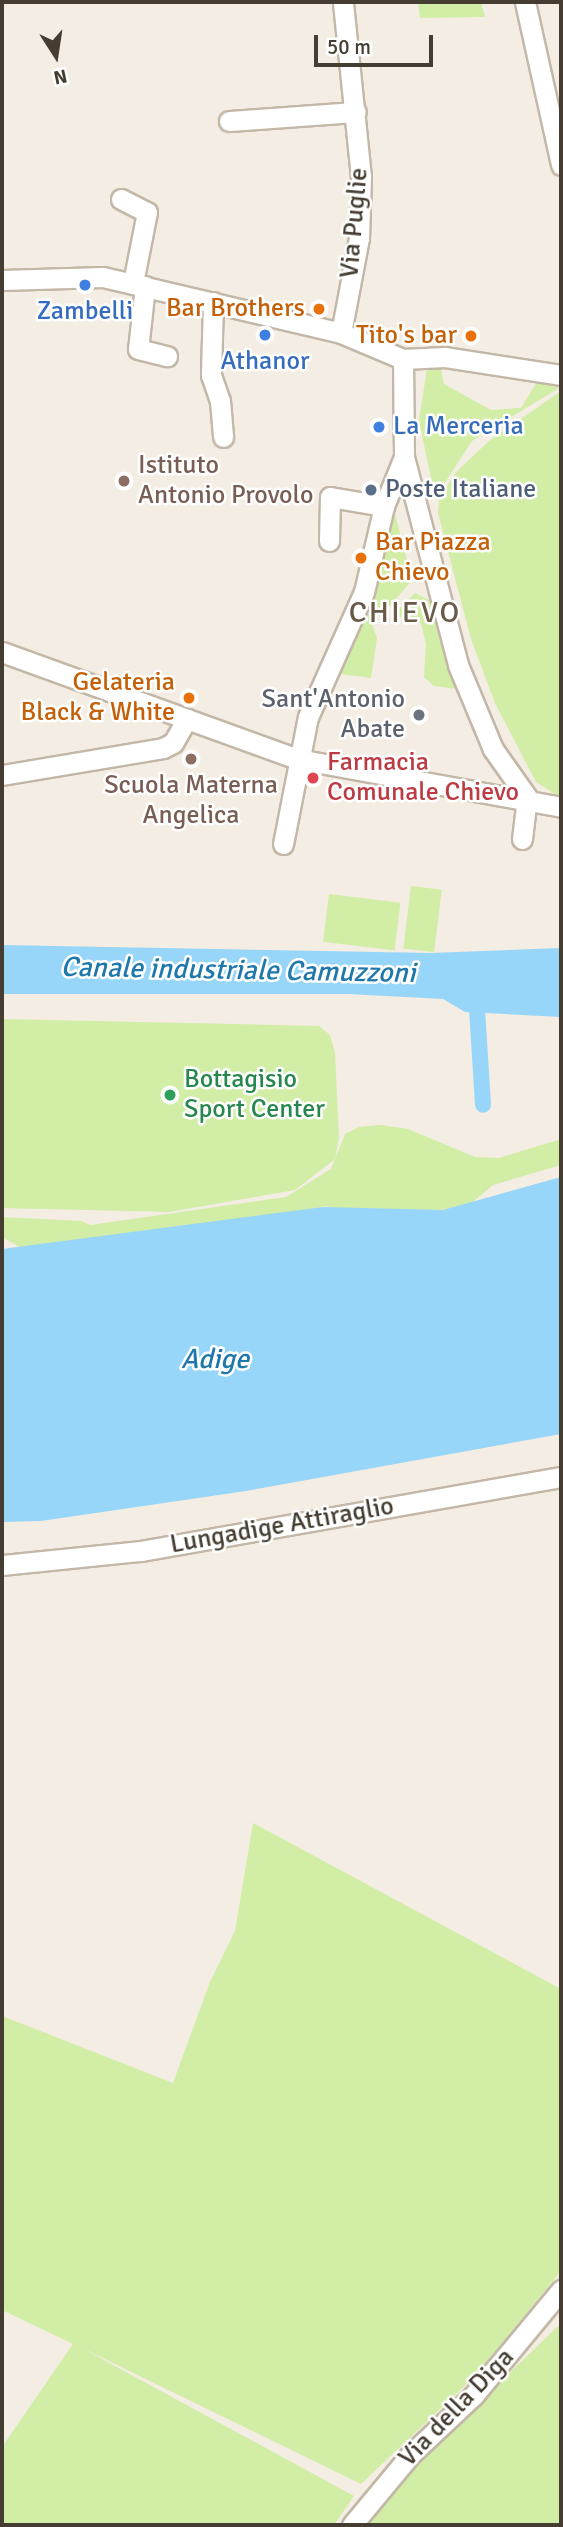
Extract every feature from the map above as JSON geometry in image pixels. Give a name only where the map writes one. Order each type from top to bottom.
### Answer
[{"type":"street","name":"Via Puglie","points":[[341,333],[359,238],[361,148],[343,2]]},
{"type":"street","points":[[525,2],[561,165]]},
{"type":"street","points":[[229,121],[356,112]]},
{"type":"street","points":[[121,199],[147,212],[139,284],[138,349],[167,356]]},
{"type":"street","points":[[2,280],[103,277],[341,333],[403,359],[445,357],[561,375]]},
{"type":"street","points":[[213,302],[211,375],[220,401],[222,437]]},
{"type":"street","points":[[403,359],[404,457],[458,665],[493,749],[527,797],[522,839]]},
{"type":"street","points":[[283,844],[308,717],[364,592],[384,506],[404,457]]},
{"type":"street","points":[[329,541],[330,497],[384,506]]},
{"type":"street","points":[[2,652],[298,759],[527,797],[561,807]]},
{"type":"street","points":[[2,775],[163,748],[173,743],[187,719]]},
{"type":"street","name":"Lungadige Attiraglio","points":[[2,1565],[165,1547],[561,1477]]},
{"type":"street","name":"Via della Diga","points":[[352,2525],[411,2454],[473,2396],[561,2290]]},
{"type":"green space","points":[[418,2],[481,2],[485,17],[420,18]]},
{"type":"green space","points":[[428,362],[440,365],[444,384],[491,410],[521,408],[537,382],[559,388],[472,441],[435,498],[419,420]]},
{"type":"green space","points":[[561,391],[561,798],[536,782],[495,703],[471,639],[438,513],[439,499],[456,472],[489,441]]},
{"type":"green space","points":[[394,510],[412,580],[382,615],[374,615],[371,601]]},
{"type":"green space","points":[[415,593],[429,600],[457,689],[434,686],[424,677],[426,644],[421,623],[393,615]]},
{"type":"green space","points":[[367,610],[377,638],[371,678],[340,674]]},
{"type":"green space","points":[[411,886],[442,890],[434,952],[403,949]]},
{"type":"green space","points":[[329,894],[400,903],[395,950],[323,942]]},
{"type":"green space","name":"Bottagisio Sport Center","points":[[2,1019],[319,1026],[330,1035],[335,1053],[339,1137],[335,1159],[295,1190],[169,1212],[2,1208]]},
{"type":"green space","points":[[381,1125],[408,1129],[475,1157],[499,1158],[561,1139],[561,1165],[493,1185],[469,1205],[391,1219],[351,1215],[326,1206],[47,1262],[2,1237],[2,1217],[82,1221],[90,1225],[286,1197],[331,1169],[345,1134],[359,1127]]},
{"type":"green space","points":[[253,1823],[561,1989],[561,2271],[474,2377],[361,2484],[80,2347],[354,2496],[334,2525],[2,2525],[2,2447],[73,2344],[2,2310],[2,2016],[173,2083],[210,1982],[235,1931]]},
{"type":"green space","points":[[558,2326],[561,2329],[561,2525],[359,2525],[373,2505]]},
{"type":"water","points":[[2,945],[431,953],[561,948],[561,1017],[465,1012],[443,999],[348,994],[2,994]]},
{"type":"water","name":"Adige","points":[[561,1177],[561,1434],[246,1491],[41,1521],[2,1522],[2,1249],[323,1207],[443,1210]]},
{"type":"waterway","name":"Canale industriale Camuzzoni","points":[[476,993],[483,1105]]},
{"type":"place","name":"Zambelli","points":[[85,285]]},
{"type":"place","name":"Bar Brothers","points":[[319,309]]},
{"type":"place","name":"Athanor","points":[[265,335]]},
{"type":"place","name":"Tito's bar","points":[[471,336]]},
{"type":"place","name":"La Merceria","points":[[379,427]]},
{"type":"place","name":"Istituto Antonio Provolo","points":[[124,481]]},
{"type":"place","name":"Poste Italiane","points":[[371,490]]},
{"type":"place","name":"Bar Piazza Chievo","points":[[361,558]]},
{"type":"place","name":"Gelateria Black & White","points":[[189,698]]},
{"type":"place","name":"Sant'Antonio Abate","points":[[419,715]]},
{"type":"place","name":"Scuola Materna Angelica","points":[[191,759]]},
{"type":"place","name":"Farmacia Comunale Chievo","points":[[313,778]]},
{"type":"place","name":"Bottagisio Sport Center","points":[[170,1095]]},
{"type":"district","name":"CHIEVO","points":[[405,613]]}]
